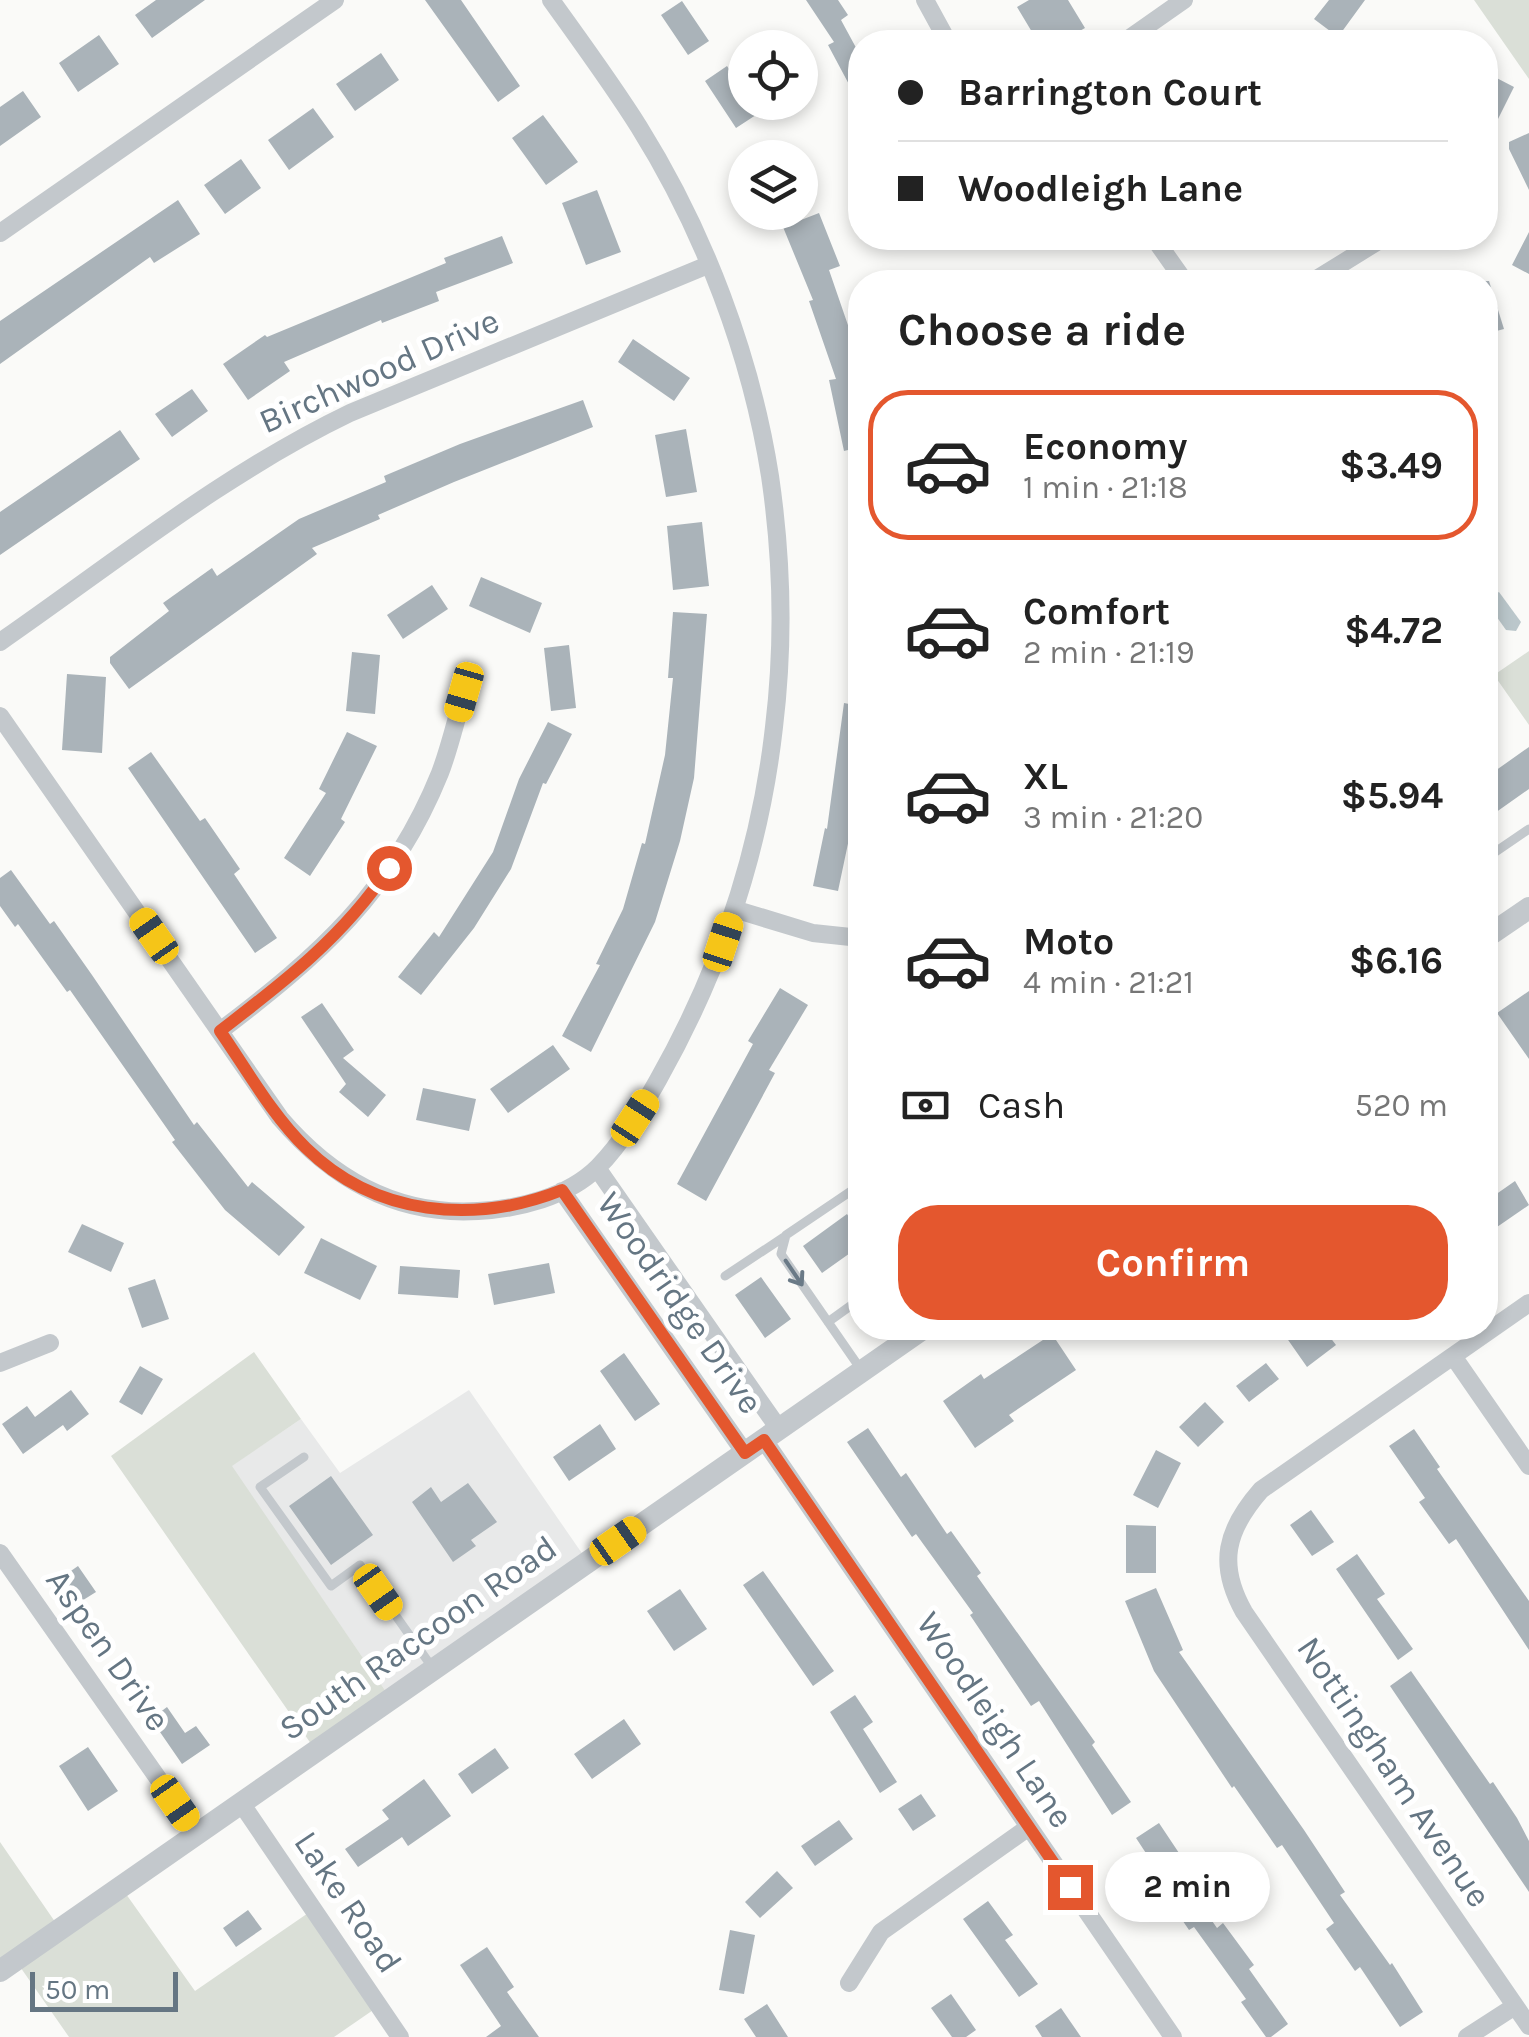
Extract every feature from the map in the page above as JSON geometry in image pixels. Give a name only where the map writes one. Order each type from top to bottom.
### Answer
[{"type":"street","points":[[0,233],[334,0]]},
{"type":"street","name":"Woodridge Drive","points":[[551,0],[641,130],[681,202],[731,323],[755,403],[770,476],[778,550],[780,645],[774,728],[759,818],[734,909],[697,1006],[620,1141],[596,1168],[763,1441]]},
{"type":"street","points":[[925,0],[941,30]]},
{"type":"street","points":[[1141,30],[1184,0]]},
{"type":"street","points":[[1331,270],[1364,250]]},
{"type":"street","name":"Birchwood Drive","points":[[0,642],[254,464],[299,437],[350,412],[708,265]]},
{"type":"street","points":[[220,1031],[296,973],[350,919],[376,886],[402,849],[440,771],[464,692]]},
{"type":"street","points":[[0,716],[304,1146],[357,1186],[406,1205],[466,1212],[508,1208],[562,1190],[596,1168]]},
{"type":"street","points":[[1498,929],[1529,908]]},
{"type":"street","points":[[734,909],[813,933],[848,937]]},
{"type":"street","name":"Woodridge Drive","points":[[562,1190],[763,1441]]},
{"type":"street","points":[[1498,1324],[1529,1302]]},
{"type":"street","name":"South Raccoon Road","points":[[0,1971],[907,1340]]},
{"type":"street","points":[[1476,1340],[1453,1356],[1529,1466]]},
{"type":"street","points":[[0,1363],[50,1343]]},
{"type":"street","name":"Nottingham Avenue","points":[[1453,1356],[1261,1490],[1236,1522],[1228,1568],[1244,1612],[1529,2026]]},
{"type":"street","name":"Woodleigh Lane","points":[[763,1441],[1173,2037]]},
{"type":"street","name":"Aspen Drive","points":[[0,1553],[197,1834]]},
{"type":"street","name":"Lake Road","points":[[242,1803],[400,2037]]},
{"type":"street","points":[[849,1982],[881,1932],[1029,1827]]},
{"type":"street","points":[[1467,2037],[1515,2006]]},
{"type":"lane","points":[[1498,850],[1529,828]]},
{"type":"lane","points":[[726,1276],[848,1193]]},
{"type":"lane","points":[[786,1235],[781,1254],[862,1371]]},
{"type":"lane","points":[[828,1322],[848,1308]]},
{"type":"lane","points":[[304,1457],[260,1486],[331,1586],[360,1566],[434,1670]]},
{"type":"shaded area","points":[[1474,0],[1529,0],[1529,79],[1498,30]]},
{"type":"shaded area","points":[[1498,592],[1521,622],[1516,631],[1506,630],[1498,619]]},
{"type":"shaded area","points":[[1529,651],[1529,725],[1498,681],[1498,672]]},
{"type":"shaded area","points":[[254,1352],[301,1419],[232,1466],[391,1699],[316,1751],[111,1456]]},
{"type":"shaded area","points":[[469,1390],[588,1562],[391,1699],[231,1466],[301,1419],[340,1473]]},
{"type":"shaded area","points":[[0,1842],[60,1929],[121,1887],[195,1991],[314,1909],[379,2006],[334,2037],[69,2037],[16,1961],[0,1971]]},
{"type":"building","points":[[156,0],[205,0],[152,38],[135,15]]},
{"type":"building","points":[[425,0],[461,0],[520,86],[498,102]]},
{"type":"building","points":[[806,0],[838,0],[848,15],[841,20],[848,33],[848,82],[828,45],[834,42]]},
{"type":"building","points":[[1029,0],[1068,0],[1085,28],[1031,30],[1017,7]]},
{"type":"building","points":[[1329,0],[1365,0],[1343,30],[1329,30],[1314,19]]},
{"type":"building","points":[[682,1],[709,41],[688,55],[661,15]]},
{"type":"building","points":[[99,35],[119,64],[78,92],[59,63]]},
{"type":"building","points":[[381,53],[399,80],[355,111],[336,84]]},
{"type":"building","points":[[728,68],[728,116],[705,81]]},
{"type":"building","points":[[1498,79],[1514,87],[1498,119]]},
{"type":"building","points":[[23,91],[41,117],[0,146],[0,107]]},
{"type":"building","points":[[313,108],[334,137],[289,170],[268,140]]},
{"type":"building","points":[[543,115],[578,162],[546,185],[512,138]]},
{"type":"building","points":[[731,120],[748,120],[736,128]]},
{"type":"building","points":[[1529,133],[1529,190],[1509,142]]},
{"type":"building","points":[[241,159],[261,188],[225,214],[204,185]]},
{"type":"building","points":[[597,190],[621,252],[586,265],[562,203]]},
{"type":"building","points":[[178,200],[200,234],[154,263],[150,257],[0,364],[0,321]]},
{"type":"building","points":[[819,213],[840,266],[829,270],[848,325],[848,450],[844,451],[829,380],[836,379],[809,301],[813,300],[784,230],[818,230]]},
{"type":"building","points":[[1529,232],[1529,274],[1512,265]]},
{"type":"building","points":[[502,236],[513,263],[436,292],[439,301],[382,323],[381,320],[284,362],[290,371],[248,400],[223,364],[265,335],[446,263],[444,258]]},
{"type":"building","points":[[633,339],[690,378],[674,401],[618,362]]},
{"type":"building","points":[[192,389],[208,411],[172,437],[155,414]]},
{"type":"building","points":[[583,400],[593,427],[454,482],[312,548],[317,554],[129,689],[110,663],[110,657],[169,611],[163,603],[212,568],[217,576],[299,519],[386,482],[384,476],[460,444]]},
{"type":"building","points":[[686,429],[697,492],[666,497],[655,435]]},
{"type":"building","points":[[120,430],[140,459],[0,555],[0,512]]},
{"type":"building","points":[[702,522],[709,586],[673,590],[667,526]]},
{"type":"building","points":[[481,577],[542,603],[530,633],[469,606]]},
{"type":"building","points":[[432,585],[448,609],[403,639],[387,615]]},
{"type":"building","points":[[673,612],[707,614],[694,778],[655,922],[591,1052],[562,1036],[600,965],[596,964],[623,909],[642,843],[645,844],[665,755],[673,678],[668,678]]},
{"type":"building","points":[[569,645],[576,708],[551,711],[544,648]]},
{"type":"building","points":[[352,652],[380,655],[375,714],[346,711]]},
{"type":"building","points":[[67,674],[106,677],[102,753],[62,750]]},
{"type":"building","points":[[844,703],[848,704],[848,844],[838,891],[813,886],[827,829]]},
{"type":"building","points":[[548,722],[572,734],[546,784],[543,783],[511,869],[474,928],[421,995],[398,977],[434,932],[439,937],[493,852],[519,779]]},
{"type":"building","points":[[347,732],[377,746],[341,819],[345,822],[310,876],[284,858],[326,793],[319,789]]},
{"type":"building","points":[[1529,747],[1529,789],[1498,811],[1498,769]]},
{"type":"building","points":[[151,752],[200,821],[205,818],[240,869],[234,874],[277,938],[255,953],[128,768]]},
{"type":"building","points":[[11,870],[50,924],[54,921],[194,1125],[197,1122],[248,1187],[252,1182],[305,1227],[279,1256],[225,1210],[172,1142],[175,1140],[70,990],[67,992],[18,924],[15,927],[0,906],[0,878]]},
{"type":"building","points":[[780,988],[808,1005],[769,1070],[775,1073],[706,1201],[677,1184],[753,1044],[748,1041]]},
{"type":"building","points":[[1529,991],[1529,1059],[1498,1014]]},
{"type":"building","points":[[322,1003],[354,1050],[343,1058],[386,1095],[368,1117],[339,1092],[346,1084],[301,1017]]},
{"type":"building","points":[[553,1045],[570,1069],[508,1113],[490,1089]]},
{"type":"building","points":[[423,1088],[476,1099],[469,1131],[416,1120]]},
{"type":"building","points":[[1515,1181],[1529,1205],[1498,1226],[1498,1193]]},
{"type":"building","points":[[847,1214],[848,1255],[822,1273],[803,1246]]},
{"type":"building","points":[[82,1224],[124,1243],[111,1272],[68,1252]]},
{"type":"building","points":[[321,1238],[377,1266],[360,1300],[304,1273]]},
{"type":"building","points":[[549,1263],[555,1293],[494,1305],[488,1274]]},
{"type":"building","points":[[400,1266],[460,1270],[458,1298],[398,1294]]},
{"type":"building","points":[[761,1277],[791,1319],[765,1338],[735,1295]]},
{"type":"building","points":[[155,1279],[169,1319],[142,1328],[128,1288]]},
{"type":"building","points":[[1043,1340],[1056,1340],[1076,1370],[1009,1415],[1014,1421],[975,1448],[943,1401],[981,1374],[984,1379]]},
{"type":"building","points":[[1288,1340],[1332,1340],[1336,1345],[1307,1367]]},
{"type":"building","points":[[624,1353],[660,1404],[635,1421],[600,1371]]},
{"type":"building","points":[[1266,1363],[1279,1379],[1249,1402],[1236,1386]]},
{"type":"building","points":[[140,1366],[163,1379],[142,1415],[119,1402]]},
{"type":"building","points":[[71,1390],[89,1414],[67,1431],[63,1425],[23,1454],[2,1424],[27,1406],[35,1417]]},
{"type":"building","points":[[1205,1402],[1224,1422],[1198,1447],[1179,1427]]},
{"type":"building","points":[[600,1424],[616,1449],[569,1481],[553,1457]]},
{"type":"building","points":[[868,1428],[901,1477],[906,1473],[947,1534],[951,1531],[981,1573],[977,1576],[1095,1742],[1092,1745],[1131,1802],[1112,1815],[1039,1701],[1031,1706],[970,1615],[973,1613],[916,1534],[912,1537],[847,1442]]},
{"type":"building","points":[[1414,1429],[1440,1467],[1437,1469],[1529,1601],[1529,1650],[1456,1539],[1449,1544],[1419,1502],[1425,1498],[1389,1446]]},
{"type":"building","points":[[1156,1450],[1181,1463],[1158,1508],[1133,1495]]},
{"type":"building","points":[[331,1476],[373,1535],[331,1565],[289,1506]]},
{"type":"building","points":[[468,1483],[497,1522],[471,1540],[476,1546],[453,1562],[412,1502],[431,1487],[441,1502]]},
{"type":"building","points":[[1311,1510],[1334,1542],[1312,1556],[1290,1525]]},
{"type":"building","points":[[1126,1525],[1156,1526],[1156,1573],[1126,1573]]},
{"type":"building","points":[[1357,1554],[1385,1594],[1377,1599],[1413,1649],[1398,1660],[1336,1569]]},
{"type":"building","points":[[78,1566],[96,1592],[72,1607],[55,1582]]},
{"type":"building","points":[[763,1571],[834,1671],[813,1686],[743,1585]]},
{"type":"building","points":[[1156,1588],[1183,1650],[1179,1652],[1304,1830],[1345,1892],[1340,1895],[1392,1963],[1423,2012],[1400,2027],[1360,1967],[1355,1971],[1326,1929],[1334,1923],[1282,1845],[1277,1848],[1232,1788],[1154,1671],[1125,1601]]},
{"type":"building","points":[[680,1589],[707,1629],[674,1651],[647,1611]]},
{"type":"building","points":[[1411,1671],[1517,1818],[1529,1841],[1529,1892],[1390,1686]]},
{"type":"building","points":[[855,1695],[873,1722],[863,1729],[897,1782],[880,1793],[830,1712]]},
{"type":"building","points":[[167,1707],[185,1733],[196,1726],[210,1745],[182,1764],[151,1719]]},
{"type":"building","points":[[624,1719],[641,1744],[592,1779],[574,1754]]},
{"type":"building","points":[[88,1747],[118,1791],[88,1811],[59,1766]]},
{"type":"building","points":[[495,1748],[509,1768],[472,1794],[458,1774]]},
{"type":"building","points":[[424,1779],[451,1816],[408,1846],[402,1837],[358,1867],[345,1849],[389,1819],[382,1810]]},
{"type":"building","points":[[921,1794],[936,1816],[913,1831],[898,1809]]},
{"type":"building","points":[[839,1820],[853,1839],[815,1866],[801,1846]]},
{"type":"building","points":[[1159,1823],[1179,1853],[1169,1859],[1217,1928],[1223,1923],[1254,1965],[1249,1969],[1288,2024],[1271,2037],[1266,2037],[1241,2002],[1246,1999],[1194,1927],[1189,1930],[1159,1886],[1165,1882],[1136,1838]]},
{"type":"building","points":[[777,1871],[793,1888],[760,1918],[745,1902]]},
{"type":"building","points":[[988,1901],[1013,1935],[1005,1940],[1038,1984],[1019,1997],[963,1919]]},
{"type":"building","points":[[248,1910],[262,1929],[236,1947],[223,1928]]},
{"type":"building","points":[[730,1930],[755,1935],[744,1994],[719,1990]]},
{"type":"building","points":[[487,1947],[514,1987],[507,1992],[539,2037],[486,2037],[501,2026],[460,1965]]},
{"type":"building","points":[[951,1994],[976,2030],[966,2037],[952,2037],[931,2008]]},
{"type":"building","points":[[767,2004],[788,2037],[756,2037],[744,2019]]},
{"type":"building","points":[[1061,2008],[1081,2037],[1042,2037],[1035,2026]]},
{"type":"route","points":[[389,868],[324,947],[220,1031],[304,1146],[357,1186],[406,1205],[466,1212],[508,1208],[562,1190],[745,1453],[764,1440],[1070,1887]]}]
